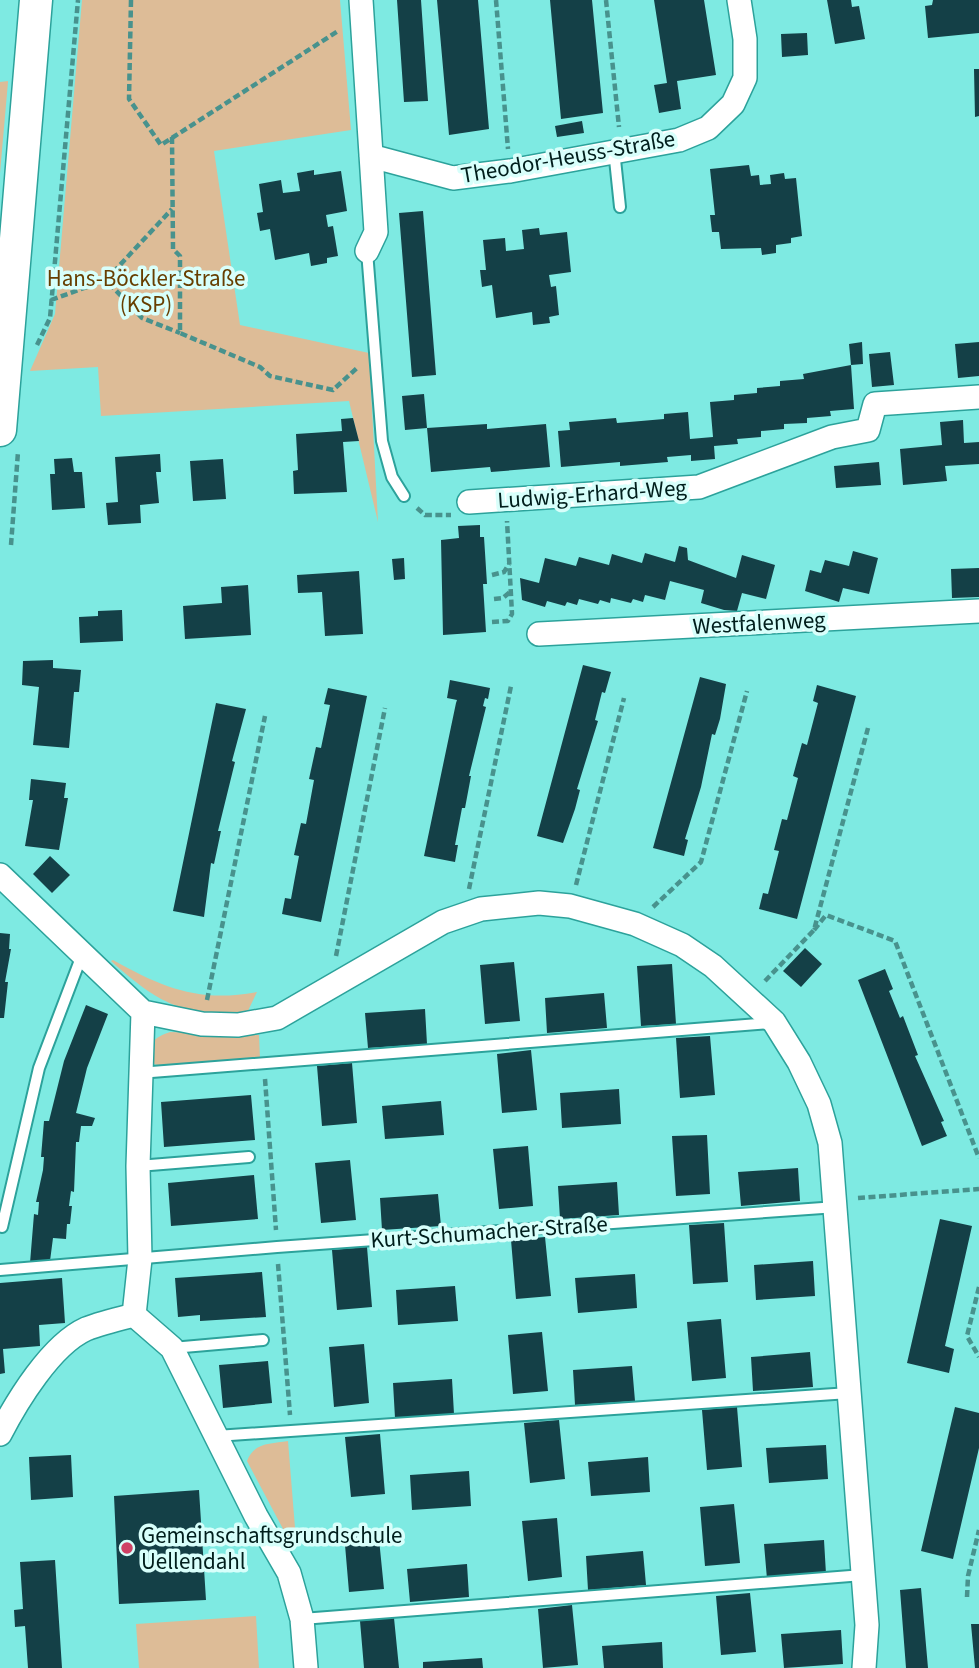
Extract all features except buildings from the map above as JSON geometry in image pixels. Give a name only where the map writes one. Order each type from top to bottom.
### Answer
[{"type":"street","points":[[9,440],[36,0]]},
{"type":"street","name":"Theodor-Heuss-Straße","points":[[371,156],[453,178],[510,171],[679,140],[708,128],[733,104],[745,78],[745,39],[739,0]]},
{"type":"street","points":[[362,8],[376,232],[367,251]]},
{"type":"street","name":"Ludwig-Erhard-Weg","points":[[468,502],[699,487],[832,437],[868,430],[875,404],[979,397]]},
{"type":"street","name":"Westfalenweg","points":[[539,634],[979,611]]},
{"type":"street","points":[[0,875],[143,1012],[202,1024],[238,1025],[277,1018],[443,922],[464,914],[513,904],[570,906],[635,924],[682,945],[713,966],[774,1022],[799,1062],[819,1104],[831,1143],[867,1625],[864,1668]]},
{"type":"street","points":[[134,1315],[140,1258],[139,1073],[143,1012]]},
{"type":"street","points":[[134,1315],[172,1348],[289,1573],[302,1619],[306,1668]]},
{"type":"street","points":[[3,1422],[51,1357],[68,1343],[85,1330],[134,1315]]},
{"type":"lane","points":[[618,150],[620,207]]},
{"type":"lane","points":[[367,251],[382,441],[392,477],[404,496]]},
{"type":"lane","points":[[2,1227],[39,1068],[83,952]]},
{"type":"lane","points":[[139,1073],[774,1022]]},
{"type":"lane","points":[[138,1166],[249,1157]]},
{"type":"lane","name":"Kurt-Schumacher-Straße","points":[[0,1270],[837,1204]]},
{"type":"lane","points":[[172,1348],[263,1340]]},
{"type":"lane","points":[[216,1436],[849,1393]]},
{"type":"lane","points":[[302,1619],[863,1575]]},
{"type":"path","points":[[35,348],[50,318],[78,0]]},
{"type":"path","points":[[131,0],[129,99],[161,145],[362,8]]},
{"type":"path","points":[[496,0],[510,171]]},
{"type":"path","points":[[606,0],[618,150]]},
{"type":"path","points":[[172,137],[173,249],[180,256],[180,333]]},
{"type":"path","points":[[51,300],[106,280],[172,209]]},
{"type":"path","points":[[106,280],[142,318],[260,367],[270,376],[333,390],[375,352]]},
{"type":"path","points":[[9,440],[11,545]]},
{"type":"path","points":[[404,496],[425,515],[440,517],[451,515],[468,502]]},
{"type":"path","points":[[492,622],[508,621],[512,614],[506,499]]},
{"type":"path","points":[[492,575],[504,572],[510,563]]},
{"type":"path","points":[[494,599],[503,598],[511,592]]},
{"type":"path","points":[[464,914],[511,686]]},
{"type":"path","points":[[635,924],[701,862],[747,691]]},
{"type":"path","points":[[570,906],[624,698]]},
{"type":"path","points":[[330,987],[385,708]]},
{"type":"path","points":[[202,1024],[265,716]]},
{"type":"path","points":[[814,930],[868,728]]},
{"type":"path","points":[[748,1000],[826,915],[895,941],[979,1158]]},
{"type":"path","points":[[837,1204],[979,1189]]},
{"type":"path","points":[[979,1287],[967,1336],[979,1357]]},
{"type":"path","points":[[967,1597],[968,1576],[979,1530]]},
{"type":"green space","name":"Hans-Böckler-Straße (KSP)","points":[[82,0],[340,0],[351,130],[214,151],[240,325],[369,353],[378,522],[349,401],[101,416],[98,367],[30,371],[55,314]]},
{"type":"green space","points":[[0,82],[8,82],[0,173]]},
{"type":"green space","points":[[111,961],[182,991],[217,996],[257,992],[246,1015],[187,1009],[159,998]]},
{"type":"green space","points":[[170,1032],[259,1035],[260,1059],[163,1066],[153,1064],[148,1056],[152,1043]]},
{"type":"green space","points":[[288,1441],[296,1540],[291,1544],[247,1461],[259,1447]]},
{"type":"green space","points":[[256,1616],[259,1668],[139,1668],[136,1624]]},
{"type":"place","name":"Gemeinschaftsgrundschule Uellendahl","points":[[127,1548]]}]
